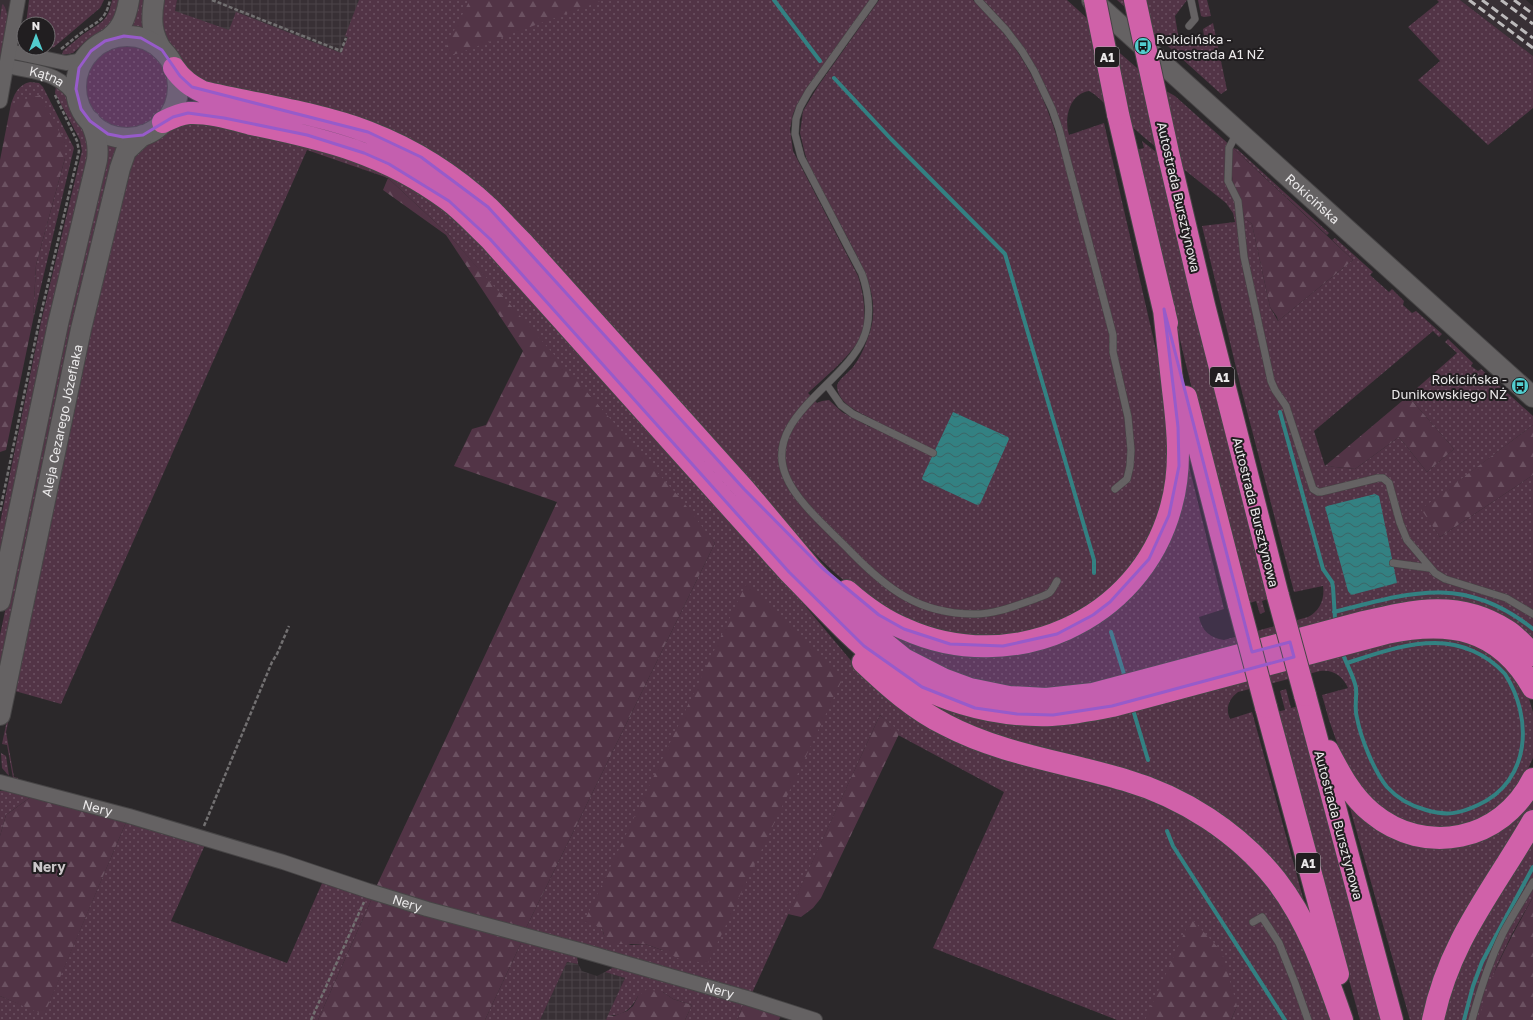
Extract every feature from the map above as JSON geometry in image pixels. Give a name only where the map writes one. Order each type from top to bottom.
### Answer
[{"type":"highway","name":"A1","points":[[1094,0],[1118,114],[1164,309],[1239,605],[1350,1020]]},
{"type":"highway","name":"Autostrada Bursztynowa","points":[[1135,0],[1169,157],[1209,328],[1304,695],[1392,1020]]},
{"type":"highway","points":[[174,68],[192,87],[203,92],[320,118],[368,132],[411,152],[448,175],[488,207],[523,243],[744,489],[812,570],[872,633],[904,659],[943,679],[970,689],[995,695],[1023,699],[1046,699],[1093,694],[1364,622],[1394,615],[1433,609],[1450,610],[1470,614],[1490,621],[1507,630],[1533,655]]},
{"type":"highway","points":[[163,122],[180,115],[197,114],[307,135],[338,144],[389,164],[428,186],[444,198],[490,239],[788,572],[882,662],[922,687],[942,696],[975,708],[997,712],[1053,715],[1086,711],[1112,706],[1386,633],[1424,628],[1450,628],[1466,631],[1492,642],[1513,658],[1533,688]]},
{"type":"highway","points":[[744,489],[821,567],[871,610],[904,629],[950,644],[987,647],[1019,644],[1056,634],[1093,616],[1124,589],[1139,573],[1149,559],[1158,543],[1169,515],[1176,485],[1179,450],[1178,427],[1164,309]]},
{"type":"highway","points":[[788,572],[836,635],[863,662],[895,692],[946,725],[980,740],[1014,751],[1125,780],[1146,787],[1188,807],[1227,832],[1247,848],[1279,885],[1295,909],[1319,956],[1342,1020]]},
{"type":"highway","points":[[1310,716],[1341,775],[1361,803],[1389,825],[1416,836],[1446,838],[1463,836],[1478,831],[1508,813],[1524,795],[1533,780]]},
{"type":"highway","points":[[1433,1020],[1442,986],[1456,950],[1484,898],[1533,821]]},
{"type":"street","points":[[0,101],[18,0]]},
{"type":"street","points":[[129,0],[121,27],[112,36],[96,46],[86,56],[79,68],[76,82],[78,100],[90,122],[101,131],[115,136],[131,137],[143,135],[156,128],[163,122],[173,107],[178,90],[174,68],[153,33],[152,24],[154,0]]},
{"type":"street","name":"Rokicińska","points":[[1094,0],[1533,397]]},
{"type":"street","points":[[105,41],[124,36],[131,36],[149,41],[162,50]]},
{"type":"street","name":"Kątna","points":[[9,51],[66,63],[86,56]]},
{"type":"street","name":"Kątna","points":[[7,66],[57,78],[67,85],[78,100]]},
{"type":"street","name":"Aleja Cezarego Józefiaka","points":[[0,601],[58,324],[97,160],[97,139],[90,122]]},
{"type":"street","name":"Aleja Cezarego Józefiaka","points":[[0,715],[81,329],[120,168],[126,151],[143,135]]},
{"type":"street","name":"Nery","points":[[0,782],[129,816],[283,862],[427,909],[588,952],[747,998],[816,1020]]},
{"type":"lane","points":[[874,0],[804,100],[798,114],[795,127],[796,140],[801,157],[859,267],[867,294],[868,320],[864,339],[858,349],[846,364],[796,417],[788,431],[783,445],[782,454],[784,470],[789,483],[799,497],[876,577],[893,590],[917,603],[946,611],[973,614],[1007,609],[1050,593],[1057,581]]},
{"type":"lane","points":[[978,0],[1006,30],[1027,59],[1043,88],[1059,129],[1113,335],[1114,359],[1128,417],[1131,450],[1130,466],[1127,479],[1116,489]]},
{"type":"lane","points":[[1189,26],[1195,19],[1191,0]]},
{"type":"lane","points":[[1238,131],[1229,148],[1228,181],[1238,201],[1244,257],[1271,380],[1275,390],[1286,406],[1313,488],[1318,492],[1321,492],[1383,478],[1389,483],[1400,522],[1407,540],[1429,568],[1445,579],[1506,598],[1533,614]]},
{"type":"lane","points":[[826,385],[841,406],[853,414],[933,453]]},
{"type":"lane","points":[[1394,563],[1429,568]]},
{"type":"lane","points":[[1472,1020],[1486,974],[1496,950],[1504,932],[1533,882]]},
{"type":"lane","points":[[1253,922],[1262,917],[1279,943],[1296,982],[1308,1020]]},
{"type":"path","points":[[60,51],[81,32],[99,22],[104,15],[110,0]]},
{"type":"path","points":[[212,0],[341,51],[346,38]]},
{"type":"path","points":[[0,511],[39,322],[79,151],[77,141],[52,90]]},
{"type":"path","points":[[199,838],[272,662],[289,626]]},
{"type":"path","points":[[311,1020],[369,891]]},
{"type":"highlighted area","points":[[124,36],[141,38],[162,50],[180,76],[192,87],[368,132],[421,157],[488,207],[744,489],[821,567],[879,615],[904,629],[950,644],[1003,646],[1057,634],[1093,615],[1110,602],[1149,559],[1169,515],[1179,466],[1178,427],[1164,309],[1252,652],[1290,642],[1294,657],[1112,706],[1053,715],[1017,714],[975,708],[922,687],[864,646],[789,572],[490,239],[449,201],[389,164],[364,153],[307,135],[224,118],[188,113],[173,117],[143,135],[123,137],[108,134],[90,121],[81,109],[76,89],[79,68],[91,51],[105,41]]},
{"type":"shaded area","points":[[0,0],[12,0],[0,59]]},
{"type":"shaded area","points":[[177,0],[372,0],[336,91],[172,26]]},
{"type":"shaded area","points":[[1460,0],[1526,0],[1533,6],[1533,56]]},
{"type":"shaded area","points":[[567,962],[578,964],[582,971],[597,976],[605,972],[625,978],[606,1020],[540,1020]]},
{"type":"green space","points":[[29,0],[104,0],[100,8],[56,45],[56,16],[27,16]]},
{"type":"green space","points":[[112,0],[121,0],[114,21],[106,28],[88,39],[73,53],[62,55],[63,51],[82,35],[102,22],[108,13]]},
{"type":"green space","points":[[137,0],[147,0],[145,30],[129,27]]},
{"type":"green space","points":[[163,0],[177,0],[175,11],[229,30],[236,12],[341,53],[348,37],[345,36],[359,0],[870,0],[805,91],[793,114],[790,129],[793,151],[858,276],[864,300],[863,327],[858,342],[841,362],[808,393],[817,403],[829,400],[842,412],[870,427],[874,420],[850,407],[838,392],[837,385],[838,382],[853,367],[864,347],[872,325],[872,298],[869,285],[858,259],[810,168],[800,133],[803,111],[818,86],[879,0],[973,0],[1004,33],[1017,51],[1038,87],[1061,150],[1067,149],[1055,107],[1036,68],[1012,33],[983,0],[1067,0],[1099,29],[1114,48],[1159,87],[1175,96],[1233,148],[1231,162],[1234,187],[1241,199],[1244,218],[1252,224],[1270,307],[1278,321],[1353,260],[1332,240],[1335,238],[1373,272],[1370,275],[1389,292],[1392,289],[1404,301],[1403,305],[1412,313],[1416,311],[1442,334],[1439,337],[1433,331],[1314,431],[1325,466],[1355,469],[1399,437],[1427,472],[1454,449],[1408,396],[1457,353],[1445,342],[1448,339],[1473,363],[1471,366],[1478,371],[1481,369],[1533,416],[1533,425],[1422,509],[1440,537],[1533,475],[1533,641],[1514,625],[1492,613],[1468,605],[1429,602],[1373,612],[1105,683],[1053,690],[1027,690],[1001,688],[981,684],[962,679],[944,671],[910,651],[865,614],[892,630],[921,643],[955,651],[990,653],[1024,649],[1057,639],[1088,624],[1116,604],[1141,580],[1161,551],[1176,521],[1184,500],[1187,479],[1186,468],[1189,466],[1224,609],[1199,617],[1202,626],[1207,633],[1215,638],[1224,640],[1308,617],[1319,608],[1321,604],[1323,586],[1294,592],[1241,388],[1202,226],[1235,222],[1233,213],[1226,203],[1089,91],[1082,93],[1077,97],[1070,108],[1067,122],[1069,135],[1104,123],[1167,398],[1172,452],[1169,485],[1160,519],[1144,551],[1122,579],[1096,603],[1072,618],[1047,628],[1022,635],[996,638],[969,637],[943,633],[917,625],[892,613],[852,587],[833,571],[797,536],[516,222],[469,180],[453,168],[420,148],[368,123],[331,111],[199,81],[190,74],[178,53],[165,37],[160,22]]},
{"type":"green space","points":[[470,0],[604,0],[456,54],[450,54],[447,44]]},
{"type":"green space","points":[[1117,0],[1187,0],[1175,16],[1179,41],[1204,36],[1203,29],[1213,23],[1227,90],[1221,94]]},
{"type":"green space","points":[[1198,0],[1207,0],[1211,16],[1201,16]]},
{"type":"green space","points":[[1437,0],[1460,0],[1533,56],[1533,108],[1488,145],[1418,80],[1440,61],[1408,27],[1439,2]]},
{"type":"green space","points":[[3,4],[6,10],[7,23],[0,59],[0,19]]},
{"type":"green space","points":[[119,46],[135,46],[150,53],[161,64],[168,79],[168,95],[165,103],[156,116],[143,125],[135,128],[119,128],[104,121],[93,110],[86,95],[86,79],[93,64],[104,53]]},
{"type":"green space","points":[[30,82],[39,83],[43,87],[74,148],[33,320],[36,265],[65,158],[65,143],[11,104],[20,87]]},
{"type":"green space","points":[[56,86],[65,94],[72,113],[86,135],[90,149],[0,559],[0,523],[41,322],[82,151],[80,140],[55,93]]},
{"type":"green space","points":[[40,95],[65,143],[65,158],[36,265],[33,320],[6,450],[0,452],[0,160],[11,104]]},
{"type":"green space","points":[[189,123],[218,127],[326,150],[361,161],[433,200],[475,235],[759,551],[853,663],[1019,764],[1136,795],[1183,816],[1219,840],[1246,863],[1278,900],[1299,936],[1333,1020],[1231,1020],[1237,1006],[1145,1020],[1117,1020],[933,948],[1004,792],[898,735],[899,732],[880,715],[752,993],[525,930],[715,543],[449,235],[388,178],[307,150],[61,704],[15,691],[6,732],[14,777],[18,778],[18,780],[13,778],[7,745],[2,744],[89,331],[131,160],[141,148],[161,138],[173,127]],"holes":[[[584,922],[708,963],[645,944],[631,945],[604,935],[602,928]]]},
{"type":"green space","points":[[1142,141],[1160,155],[1270,598],[1262,601],[1265,612],[1260,614],[1256,601],[1247,604],[1187,369],[1135,150],[1144,148]]},
{"type":"green space","points":[[106,143],[120,146],[0,683],[0,635],[65,325]]},
{"type":"green space","points":[[1233,148],[1237,149],[1329,233],[1327,235]]},
{"type":"green space","points":[[1233,148],[1353,260],[1278,321],[1270,307],[1252,224],[1244,218],[1241,199],[1234,188],[1231,162]]},
{"type":"green space","points":[[388,178],[449,235],[680,498],[715,543],[525,930],[376,887],[557,502],[454,466],[472,429],[486,425],[523,351],[446,235],[383,190]]},
{"type":"green space","points":[[1408,396],[1454,449],[1427,472],[1399,437],[1355,469],[1325,466]]},
{"type":"green space","points":[[1533,425],[1533,475],[1440,537],[1421,509]]},
{"type":"green space","points":[[746,584],[842,680],[708,963],[681,960],[662,950],[645,944],[614,944],[604,935],[602,928],[584,922]]},
{"type":"green space","points":[[1438,634],[1488,648],[1526,690],[1533,712],[1533,758],[1520,786],[1492,814],[1456,828],[1414,827],[1369,800],[1341,754],[1322,695],[1348,688],[1337,674],[1329,671],[1320,671],[1238,692],[1230,701],[1228,711],[1230,719],[1252,712],[1308,916],[1241,833],[971,729],[910,694],[944,706]]},
{"type":"green space","points":[[1286,689],[1291,708],[1299,706],[1384,1020],[1360,1020],[1276,712],[1285,710],[1280,691]]},
{"type":"green space","points":[[880,715],[900,732],[821,898],[813,908],[801,917],[788,914]]},
{"type":"green space","points":[[1,753],[6,756],[9,776],[2,768]]},
{"type":"green space","points":[[0,791],[12,791],[32,796],[6,815],[0,836]]},
{"type":"green space","points":[[1533,795],[1533,810],[1427,1020],[1410,1020],[1348,801],[1429,844]]},
{"type":"green space","points":[[32,796],[127,820],[44,1015],[0,996],[0,836],[6,815]]},
{"type":"green space","points":[[127,820],[205,845],[171,921],[287,963],[323,881],[373,896],[318,1020],[0,1020],[0,996],[44,1014]]},
{"type":"green space","points":[[1533,838],[1533,897],[1512,934],[1497,965],[1479,1020],[1441,1020],[1455,970]]},
{"type":"green space","points":[[373,896],[522,941],[485,1020],[318,1020]]},
{"type":"green space","points":[[1533,897],[1533,1020],[1479,1020],[1488,988],[1495,972],[1509,941]]},
{"type":"green space","points":[[1191,918],[1222,952],[1237,1006],[1231,1020],[1145,1020]]},
{"type":"green space","points":[[522,941],[577,956],[578,964],[567,962],[540,1020],[485,1020]]},
{"type":"green space","points":[[614,967],[744,1003],[737,1020],[685,1020],[692,1005],[673,999],[663,992],[638,996],[630,1008],[623,1013],[618,1015],[608,1015],[625,978],[605,972]]},
{"type":"green space","points":[[647,989],[663,992],[673,999],[692,1005],[685,1020],[606,1020],[608,1015],[614,1016],[627,1011],[633,1006],[638,996]]},
{"type":"green space","points":[[744,1003],[782,1014],[779,1020],[737,1020]]},
{"type":"water","points":[[953,412],[1008,437],[1009,439],[980,504],[977,505],[923,480],[922,478]]},
{"type":"water","points":[[1375,494],[1379,496],[1397,583],[1351,595],[1348,591],[1325,507]]},
{"type":"waterway","points":[[774,0],[820,61]]},
{"type":"waterway","points":[[834,78],[891,139],[1005,254],[1094,560],[1094,573]]},
{"type":"waterway","points":[[1280,412],[1323,569],[1332,582],[1335,618]]},
{"type":"waterway","points":[[1334,612],[1388,598],[1437,592],[1460,594],[1484,600],[1508,612],[1533,629]]},
{"type":"waterway","points":[[1111,632],[1124,674]]},
{"type":"waterway","points":[[1344,657],[1356,688],[1356,714],[1365,745],[1377,772],[1387,787],[1395,795],[1420,808],[1433,812],[1452,813],[1478,805],[1496,794],[1509,781],[1517,765],[1522,747],[1523,728],[1520,710],[1514,691],[1505,674],[1482,655],[1454,645],[1424,643],[1401,647],[1347,663]]},
{"type":"waterway","points":[[1134,713],[1148,760]]},
{"type":"waterway","points":[[1167,831],[1173,846],[1285,1020]]},
{"type":"waterway","points":[[1464,1020],[1473,986],[1482,962],[1533,867]]},
{"type":"railway","points":[[1469,0],[1533,48]]},
{"type":"railway","points":[[1482,0],[1533,38]]},
{"type":"railway","points":[[1501,0],[1533,24]]},
{"type":"railway","points":[[1514,0],[1533,14]]},
{"type":"place","name":"Rokicińska - Autostrada A1 NŻ","points":[[1143,46]]},
{"type":"place","name":"Rokicińska - Dunikowskiego NŻ","points":[[1520,386]]},
{"type":"district","name":"Nery","points":[[49,866]]}]
